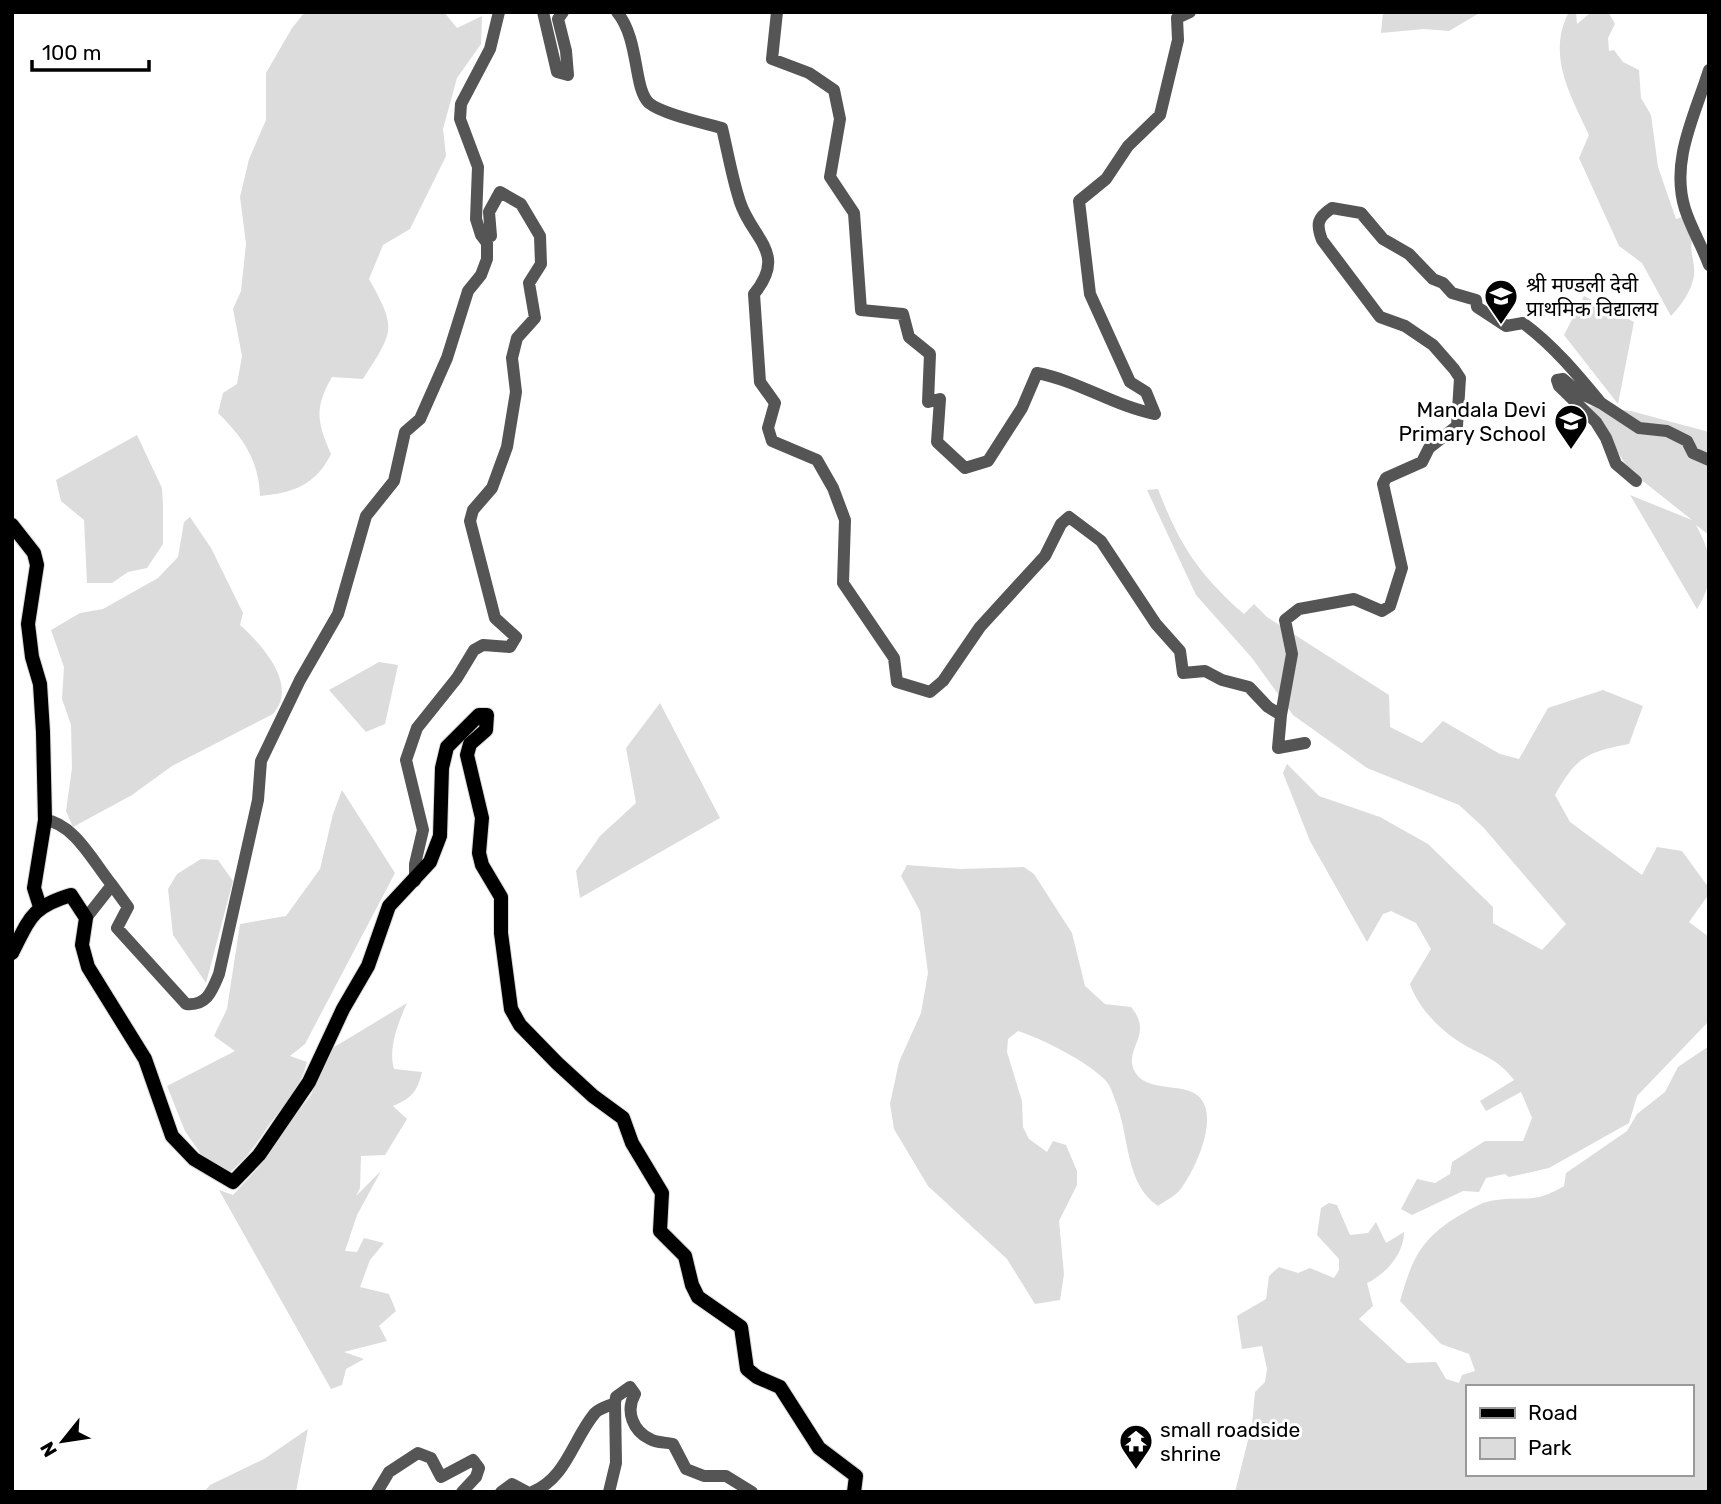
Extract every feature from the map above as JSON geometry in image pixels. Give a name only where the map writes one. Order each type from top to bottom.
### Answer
[{"type":"main road","points":[[12,525],[34,553],[37,565],[28,624],[32,657],[40,684],[45,820],[34,888],[40,907]]},
{"type":"main road","points":[[12,953],[29,918],[40,907],[71,894],[86,918],[82,945],[88,967],[145,1059],[172,1136],[194,1159],[233,1182],[258,1155],[309,1082],[338,1019],[368,966],[389,906],[430,862],[440,836],[442,768],[447,747],[479,715],[487,715],[486,730],[470,744],[467,755],[482,818],[479,853],[482,865],[501,897],[501,933],[511,1009],[520,1026],[557,1063],[593,1096],[623,1118],[632,1143],[662,1193],[660,1231],[685,1256],[694,1291],[704,1301],[738,1323],[743,1332],[747,1369],[757,1377],[780,1387],[819,1448],[856,1476],[855,1492]]},
{"type":"street","points":[[45,820],[57,822],[70,832],[128,907],[117,928],[186,1004],[196,1005],[207,999],[219,974],[258,800],[261,761],[300,680],[338,614],[366,516],[394,481],[405,432],[420,419],[447,358],[468,291],[481,275],[487,259],[487,243],[481,235],[476,219],[478,167],[460,119],[461,104],[490,49],[499,12]]},
{"type":"street","points":[[543,12],[557,72],[568,75],[558,19],[563,12]]},
{"type":"street","points":[[617,12],[634,43],[641,94],[651,105],[722,128],[741,205],[762,238],[768,266],[767,278],[754,294],[760,382],[775,403],[768,428],[772,440],[817,460],[833,488],[845,520],[843,583],[894,659],[897,682],[930,692],[943,681],[980,627],[1045,556],[1060,524],[1069,517],[1101,541],[1156,624],[1180,651],[1184,673],[1205,671],[1222,680],[1249,687],[1268,708],[1281,715]]},
{"type":"street","points":[[777,12],[772,60],[809,73],[834,90],[840,119],[830,177],[854,213],[861,310],[903,314],[909,337],[930,354],[928,402],[940,399],[937,442],[965,468],[988,461],[1022,408],[1037,373],[1052,376],[1130,409],[1156,414],[1146,392],[1130,382],[1090,294],[1079,201],[1106,179],[1128,146],[1160,115],[1178,40],[1177,18],[1190,12]]},
{"type":"street","points":[[1709,70],[1682,150],[1681,180],[1685,207],[1709,265]]},
{"type":"street","points":[[415,881],[415,864],[423,830],[406,760],[417,728],[457,678],[474,650],[483,645],[510,647],[516,642],[516,637],[495,618],[470,521],[473,510],[492,488],[507,447],[516,392],[512,358],[517,338],[534,318],[529,283],[541,264],[542,251],[540,236],[521,204],[500,192],[489,212],[491,236],[481,235]]},
{"type":"street","points":[[1305,743],[1278,748],[1292,654],[1285,620],[1299,609],[1354,599],[1382,611],[1391,606],[1402,568],[1383,484],[1386,478],[1422,462],[1429,448],[1457,426],[1461,389],[1460,378],[1433,345],[1405,326],[1380,317],[1366,303],[1322,240],[1317,225],[1320,216],[1332,208],[1345,208],[1361,213],[1383,239],[1409,254],[1452,293],[1476,300],[1477,307],[1506,327],[1523,323],[1541,336],[1576,371],[1601,402]]},
{"type":"street","points":[[1636,481],[1616,464],[1606,438],[1596,422],[1559,386],[1558,380],[1563,379],[1578,392],[1601,402],[1639,428],[1667,431],[1686,441],[1693,453],[1709,460]]},
{"type":"street","points":[[86,918],[112,885]]},
{"type":"street","points":[[609,1492],[616,1463],[615,1403],[616,1397],[624,1389],[633,1389],[635,1394],[630,1410],[632,1422],[639,1432],[649,1439],[673,1444],[682,1465],[691,1472],[726,1476],[752,1492]]},
{"type":"street","points":[[501,1492],[512,1484],[529,1492],[543,1488],[566,1462],[596,1412],[615,1403]]},
{"type":"street","points":[[377,1492],[389,1472],[418,1453],[430,1458],[441,1477],[467,1461],[477,1464],[477,1477],[462,1492]]},
{"type":"green space","points":[[305,12],[444,12],[457,28],[482,16],[481,44],[457,78],[443,129],[446,156],[410,229],[383,245],[369,279],[388,320],[386,339],[363,379],[332,377],[322,398],[320,424],[331,454],[318,473],[302,486],[283,493],[260,496],[257,472],[248,450],[218,413],[223,393],[237,384],[242,356],[233,309],[241,291],[246,244],[240,197],[249,159],[266,120],[266,73],[292,28]]},
{"type":"green space","points":[[1383,12],[1481,12],[1449,31],[1424,29],[1381,33]]},
{"type":"green space","points":[[1569,12],[1576,12],[1577,24],[1589,14],[1609,13],[1615,24],[1608,38],[1609,51],[1614,50],[1623,62],[1639,70],[1641,98],[1651,115],[1658,167],[1676,219],[1685,216],[1694,236],[1691,246],[1693,282],[1686,298],[1671,316],[1642,263],[1619,246],[1579,158],[1589,135],[1569,90],[1560,60],[1563,28]]},
{"type":"green space","points":[[1584,296],[1634,322],[1618,404],[1564,335]]},
{"type":"green space","points":[[1589,406],[1631,411],[1709,432],[1709,535],[1696,525],[1709,557],[1710,577],[1697,609],[1630,495],[1692,520],[1629,470]]},
{"type":"green space","points":[[137,435],[162,488],[163,544],[147,568],[128,572],[112,583],[87,583],[84,520],[61,501],[56,480]]},
{"type":"green space","points":[[1158,489],[1192,558],[1228,600],[1244,614],[1254,604],[1267,617],[1389,695],[1390,727],[1422,743],[1443,721],[1500,754],[1519,759],[1548,708],[1603,690],[1643,706],[1629,744],[1584,758],[1570,772],[1555,795],[1570,822],[1642,875],[1657,847],[1682,851],[1709,888],[1709,894],[1689,922],[1709,937],[1709,1021],[1637,1096],[1629,1123],[1549,1168],[1509,1177],[1505,1174],[1486,1178],[1479,1192],[1463,1191],[1412,1215],[1401,1209],[1417,1179],[1435,1183],[1450,1174],[1452,1162],[1485,1141],[1523,1141],[1532,1118],[1521,1092],[1486,1111],[1480,1101],[1514,1080],[1493,1061],[1448,1034],[1417,1000],[1410,984],[1431,949],[1416,923],[1391,911],[1383,914],[1367,942],[1310,841],[1283,773],[1287,764],[1319,796],[1380,817],[1428,844],[1493,907],[1493,923],[1542,950],[1566,924],[1483,827],[1459,805],[1367,768],[1293,715],[1252,658],[1196,595],[1147,490]]},
{"type":"green space","points":[[190,517],[211,548],[243,613],[240,625],[267,654],[280,678],[280,703],[273,714],[172,766],[132,795],[73,827],[66,811],[72,768],[71,725],[62,699],[64,667],[51,630],[80,613],[103,609],[158,578],[178,557],[184,522]]},
{"type":"green space","points":[[379,662],[398,665],[385,724],[366,732],[329,690]]},
{"type":"green space","points":[[660,703],[720,818],[580,898],[576,871],[600,836],[636,803],[626,748]]},
{"type":"green space","points":[[342,790],[395,873],[305,1044],[290,1056],[307,1062],[295,1090],[240,1163],[230,1172],[213,1172],[185,1131],[167,1086],[235,1051],[214,1036],[227,1009],[240,924],[286,916],[320,869],[333,814]]},
{"type":"green space","points":[[201,859],[218,860],[233,881],[206,983],[173,935],[168,889],[177,874]]},
{"type":"green space","points":[[907,865],[960,869],[1024,867],[1034,874],[1072,933],[1085,986],[1105,1004],[1131,1007],[1138,1017],[1139,1034],[1132,1056],[1135,1072],[1146,1082],[1187,1090],[1203,1101],[1207,1126],[1193,1169],[1180,1190],[1158,1206],[1147,1196],[1133,1172],[1120,1114],[1106,1081],[1077,1059],[1039,1039],[1018,1031],[1008,1039],[1007,1052],[1022,1101],[1023,1127],[1029,1139],[1047,1152],[1053,1141],[1066,1145],[1077,1171],[1077,1185],[1059,1221],[1064,1274],[1060,1300],[1035,1304],[1007,1259],[928,1186],[894,1129],[890,1104],[899,1062],[921,1013],[928,973],[920,911],[901,876]]},
{"type":"green space","points":[[407,1003],[397,1027],[392,1061],[394,1069],[422,1072],[413,1094],[393,1106],[407,1119],[385,1155],[361,1156],[360,1188],[356,1196],[381,1171],[357,1215],[345,1251],[357,1252],[364,1238],[384,1243],[370,1260],[360,1287],[389,1294],[396,1311],[379,1326],[387,1341],[344,1352],[364,1359],[346,1369],[342,1385],[331,1389],[219,1190],[233,1195],[258,1168],[263,1155],[311,1095],[331,1049]]},
{"type":"green space","points":[[1709,1046],[1709,1492],[1235,1492],[1252,1424],[1255,1392],[1265,1382],[1267,1369],[1262,1346],[1242,1349],[1237,1316],[1266,1299],[1269,1276],[1279,1267],[1298,1273],[1310,1268],[1334,1278],[1339,1270],[1339,1259],[1317,1235],[1321,1208],[1329,1203],[1337,1205],[1350,1235],[1368,1233],[1376,1222],[1386,1243],[1404,1232],[1401,1248],[1393,1262],[1367,1283],[1373,1306],[1359,1319],[1407,1363],[1436,1362],[1446,1379],[1459,1383],[1462,1375],[1475,1371],[1469,1354],[1441,1344],[1400,1301],[1414,1261],[1427,1241],[1460,1215],[1486,1202],[1537,1197],[1564,1186],[1566,1173],[1627,1131],[1637,1114],[1665,1092],[1678,1067]]},
{"type":"green space","points":[[308,1429],[296,1492],[204,1492],[210,1485],[264,1459]]},
{"type":"place","name":"श्री मण्डली देवी प्राथमिक विद्यालय","points":[[1501,326]]},
{"type":"place","name":"Mandala Devi Primary School","points":[[1571,451]]},
{"type":"place","name":"small roadside shrine","points":[[1136,1471]]}]
